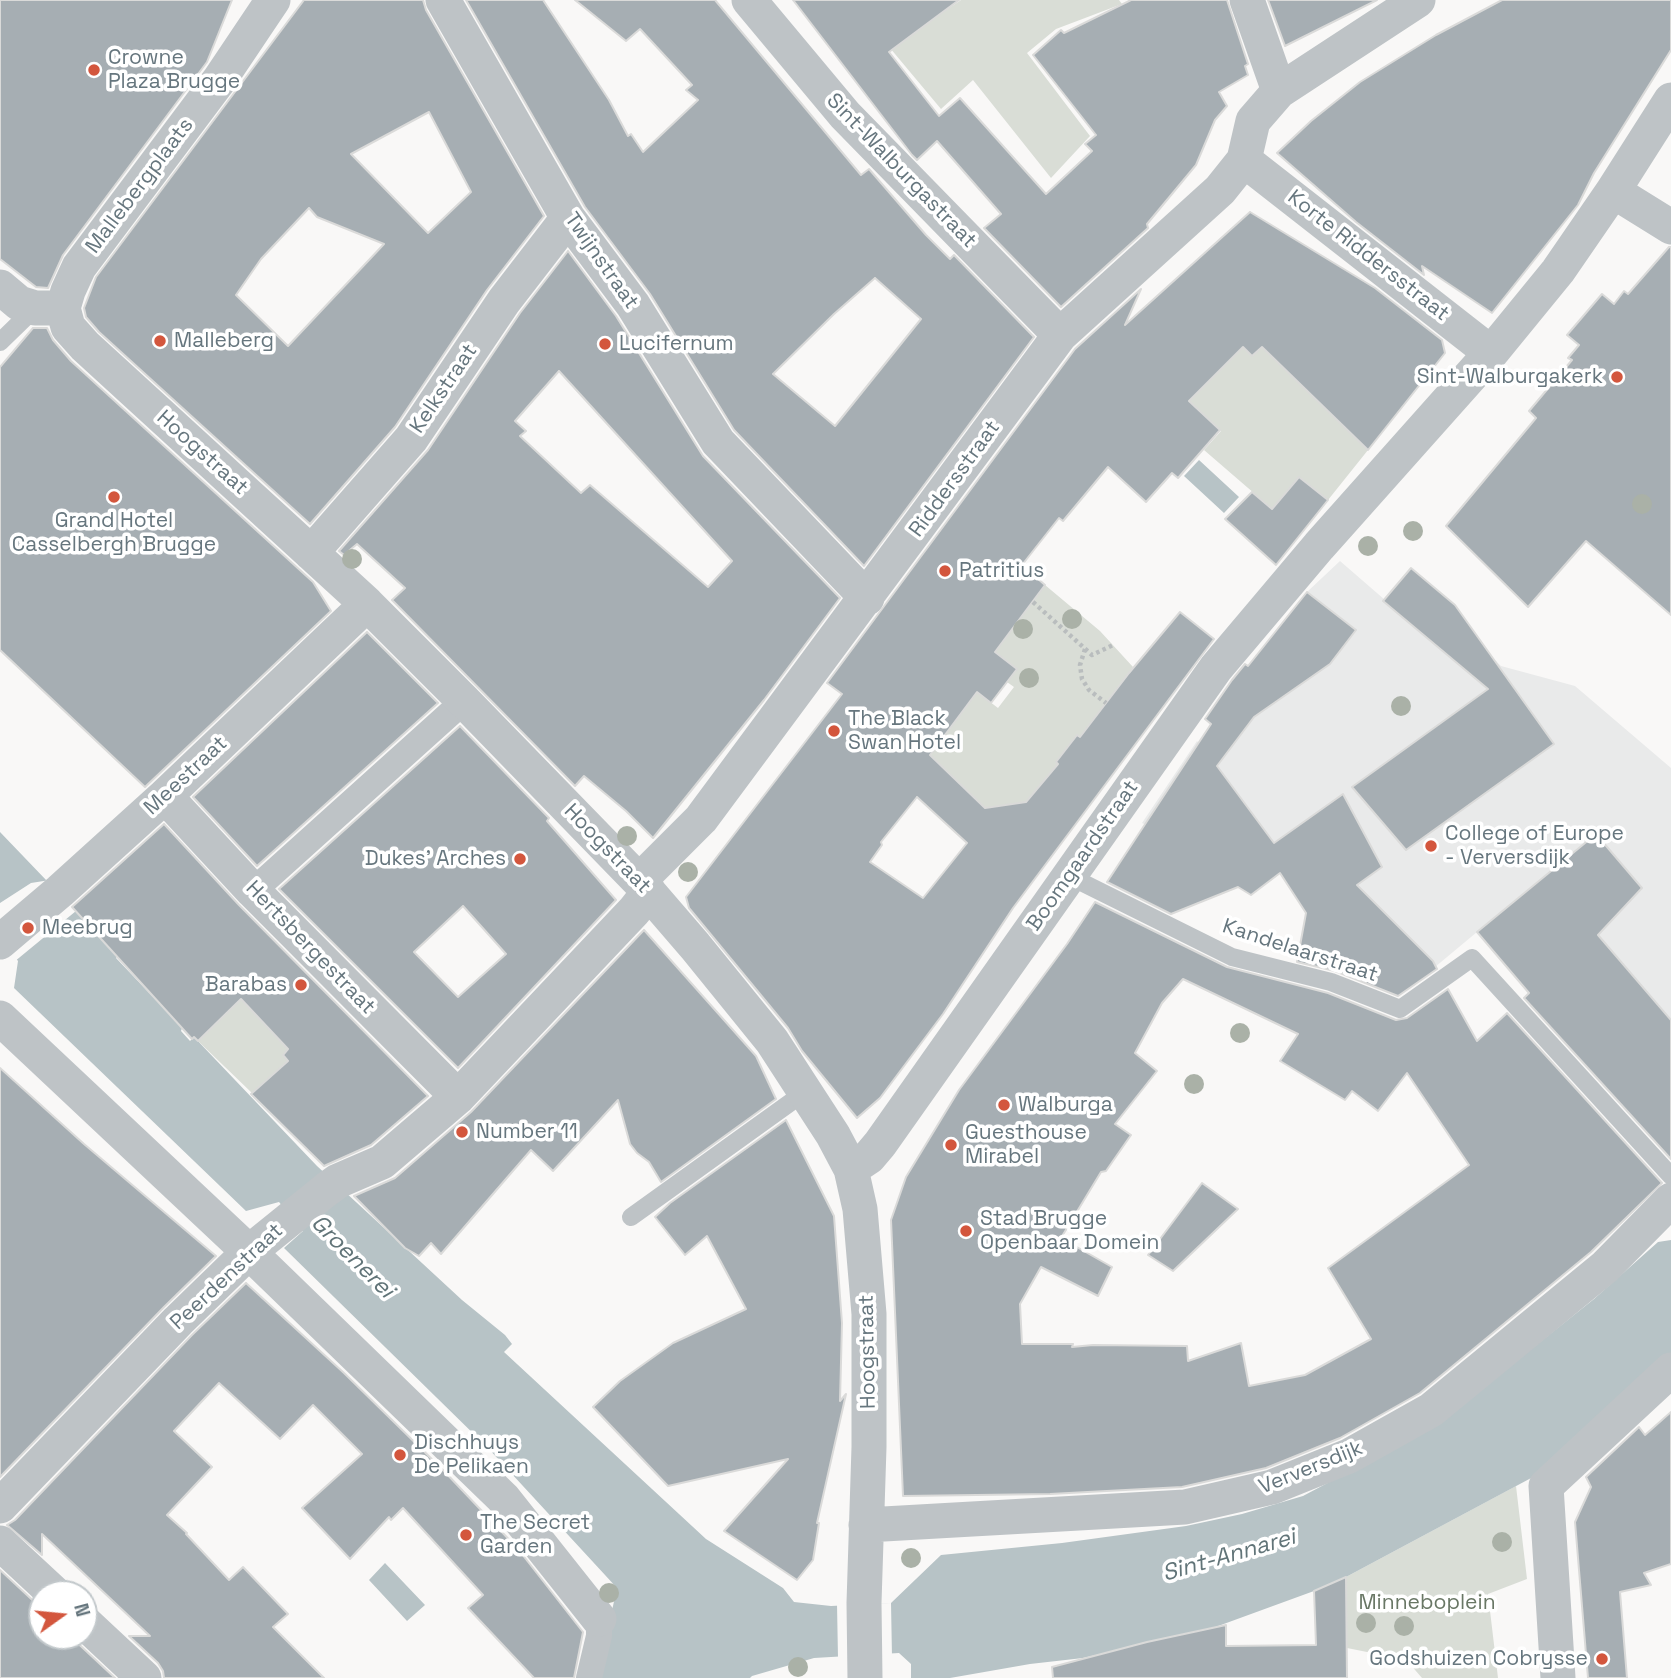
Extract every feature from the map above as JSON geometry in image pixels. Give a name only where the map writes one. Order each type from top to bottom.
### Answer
[{"type":"street","name":"Mallebergplaats","points":[[49,308],[68,291],[79,267],[220,79],[273,0]]},
{"type":"street","name":"Twijnstraat","points":[[443,0],[568,218],[633,305],[718,442],[867,598]]},
{"type":"street","name":"Sint-Walburgastraat","points":[[749,0],[845,115],[1060,335]]},
{"type":"street","points":[[1247,0],[1279,91]]},
{"type":"street","name":"Riddersstraat","points":[[644,887],[701,819],[1060,335],[1220,190],[1244,160],[1253,121],[1279,91],[1418,0]]},
{"type":"street","name":"Boomgaardstraat","points":[[851,1169],[869,1157],[880,1144],[1216,668],[1319,546],[1491,353],[1558,271],[1671,100]]},
{"type":"street","name":"Korte Riddersstraat","points":[[1244,160],[1491,353]]},
{"type":"street","points":[[1613,191],[1671,227]]},
{"type":"street","name":"Kelkstraat","points":[[311,553],[411,439],[504,300],[568,218]]},
{"type":"street","points":[[0,287],[19,303],[49,308]]},
{"type":"street","name":"Hoogstraat","points":[[49,308],[85,346],[367,604],[644,887],[772,1041],[833,1135],[851,1169],[860,1209],[869,1314],[869,1447],[864,1603],[858,1671]]},
{"type":"street","name":"Meestraat","points":[[0,942],[165,796],[367,604]]},
{"type":"street","points":[[253,891],[464,701]]},
{"type":"street","name":"Hertsbergestraat","points":[[165,796],[253,891],[458,1097]]},
{"type":"street","name":"Peerdenstraat","points":[[0,1506],[178,1321],[249,1252],[338,1181],[382,1162],[458,1097],[634,911],[644,887]]},
{"type":"street","points":[[0,1018],[249,1252],[503,1497],[599,1619],[599,1636],[589,1678]]},
{"type":"street","name":"Verversdijk","points":[[866,1525],[1185,1507],[1272,1487],[1349,1456],[1431,1410],[1605,1267],[1671,1200]]},
{"type":"street","points":[[1558,1678],[1546,1486],[1671,1370]]},
{"type":"street","points":[[0,1543],[40,1580]]},
{"type":"street","points":[[98,1635],[144,1678]]},
{"type":"lane","points":[[0,342],[49,308]]},
{"type":"lane","name":"Kandelaarstraat","points":[[1069,876],[1232,957],[1331,982],[1400,1009],[1472,958],[1671,1176]]},
{"type":"lane","points":[[631,1217],[804,1091]]},
{"type":"path","points":[[1033,602],[1092,655],[1112,645]]},
{"type":"path","points":[[1085,649],[1080,665],[1082,679],[1089,690],[1106,703]]},
{"type":"shaded area","name":"College of Europe - Verversdijk","points":[[1340,561],[1467,671],[1489,669],[1496,661],[1501,666],[1575,686],[1671,768],[1671,1156],[1477,932],[1435,967],[1280,874],[1255,892],[1239,870],[1142,823],[1197,741],[1218,766],[1242,730],[1259,664],[1253,659],[1307,592]]},
{"type":"green space","points":[[961,0],[1119,0],[1122,4],[1056,29],[1027,53],[1090,136],[1051,178],[973,80],[941,109],[890,48]]},
{"type":"green space","points":[[1273,336],[1282,366],[1368,450],[1328,500],[1299,477],[1285,493],[1277,513],[1204,450],[1221,431],[1187,400],[1243,347],[1253,356]]},
{"type":"green space","points":[[1045,585],[1100,631],[1133,667],[1080,737],[1077,735],[1056,762],[1059,765],[1023,806],[992,815],[930,756],[977,692],[998,708],[1014,687],[1007,682],[1017,669],[995,652]]},
{"type":"green space","points":[[241,999],[289,1047],[283,1055],[288,1061],[252,1093],[198,1041]]},
{"type":"green space","name":"Minneboplein","points":[[1516,1486],[1527,1579],[1488,1594],[1498,1678],[1422,1678],[1409,1663],[1378,1667],[1377,1654],[1347,1648],[1346,1577]]},
{"type":"water","points":[[1199,460],[1239,497],[1224,513],[1184,476]]},
{"type":"water","points":[[0,832],[118,955],[116,958],[183,1025],[181,1031],[190,1041],[194,1037],[317,1166],[462,1300],[505,1335],[512,1344],[504,1352],[706,1539],[783,1588],[794,1602],[831,1606],[891,1603],[941,1555],[1062,1543],[1186,1526],[1242,1514],[1303,1496],[1435,1426],[1594,1299],[1658,1242],[1671,1240],[1671,1355],[1533,1477],[1346,1577],[1210,1629],[1083,1658],[950,1678],[911,1678],[911,1664],[899,1653],[814,1658],[750,1678],[597,1678],[617,1588],[487,1447],[284,1248],[303,1231],[279,1202],[246,1211],[14,988],[18,961],[0,939]]},
{"type":"water","points":[[385,1563],[425,1605],[407,1621],[369,1580]]},
{"type":"pier","name":"Meebrug","points":[[50,880],[76,911],[14,962],[0,944],[0,903],[31,883]]},
{"type":"pier","points":[[891,1603],[892,1657],[838,1658],[837,1604]]},
{"type":"building","name":"Crowne Plaza Brugge","points":[[0,0],[232,0],[207,62],[63,255],[48,288],[36,287],[0,259]]},
{"type":"building","points":[[304,0],[423,0],[426,10],[544,216],[487,290],[395,427],[310,524],[99,332],[86,317],[84,308],[96,277]],"holes":[[[429,112],[471,192],[428,233],[351,154]],[[309,208],[317,217],[384,244],[288,346],[236,295],[261,259]]]},
{"type":"building","points":[[466,0],[543,0],[609,100],[628,136],[631,134],[643,152],[698,100],[686,90],[692,85],[640,29],[626,41],[575,0],[715,0],[861,175],[869,169],[926,235],[950,259],[954,255],[1034,337],[864,566],[734,430],[650,294],[585,207]],"holes":[[[875,278],[921,319],[835,426],[773,374]]]},
{"type":"building","points":[[793,0],[959,0],[889,52],[939,116],[960,98],[1046,194],[1092,151],[1085,144],[1096,135],[1033,55],[1061,30],[1064,33],[1131,0],[1227,0],[1248,64],[1245,66],[1248,75],[1219,92],[1227,106],[1215,120],[1196,165],[1147,224],[1148,228],[1061,307],[984,228],[1001,214],[937,141],[917,160],[912,155]]},
{"type":"building","points":[[1268,0],[1377,0],[1285,46]]},
{"type":"building","points":[[1502,0],[1671,0],[1671,50],[1594,173],[1578,205],[1492,313],[1422,266],[1424,275],[1356,222],[1277,153],[1311,121],[1360,82],[1436,35]]},
{"type":"building","points":[[1250,212],[1375,288],[1442,340],[1445,353],[1368,450],[1262,347],[1252,356],[1243,347],[1189,401],[1220,430],[1178,478],[1172,473],[1146,502],[1108,467],[1063,521],[1059,518],[1022,565],[1045,585],[995,652],[1017,669],[991,703],[977,692],[930,755],[985,808],[1026,802],[1058,764],[1056,762],[1077,735],[1080,737],[1180,612],[1214,639],[1013,908],[943,1014],[880,1098],[857,1118],[802,1051],[788,1028],[689,908],[686,897],[842,694],[827,683],[1075,349],[1141,289],[1125,325]],"holes":[[[917,797],[967,843],[923,898],[870,862],[882,845],[881,842]]]},
{"type":"building","points":[[1669,247],[1671,615],[1586,541],[1528,607],[1446,526],[1536,418],[1529,411],[1572,360],[1568,358],[1579,345],[1567,335],[1602,294],[1614,304],[1624,291],[1628,294]]},
{"type":"building","points":[[568,251],[616,316],[703,456],[840,598],[764,700],[653,838],[584,776],[575,786],[392,600],[405,588],[357,544],[344,555],[339,551],[428,450],[520,313]],"holes":[[[559,371],[732,561],[708,587],[590,485],[581,493],[520,436],[526,431],[515,421]]]},
{"type":"building","points":[[33,328],[47,328],[53,340],[71,361],[313,582],[331,611],[145,787],[0,650],[0,367]]},
{"type":"building","points":[[1299,477],[1328,500],[1276,565],[1225,519],[1252,492],[1272,509]]},
{"type":"building","points":[[1411,568],[1455,605],[1554,744],[1406,850],[1352,787],[1488,689],[1383,601]]},
{"type":"building","points":[[1307,592],[1356,630],[1330,664],[1254,717],[1217,766],[1274,843],[1343,794],[1382,867],[1357,885],[1433,961],[1437,969],[1398,996],[1335,971],[1297,962],[1306,913],[1280,873],[1251,895],[1238,887],[1171,914],[1107,882],[1211,724],[1205,719],[1232,680],[1245,664],[1248,666]]},
{"type":"building","points":[[367,632],[438,703],[257,866],[193,797]]},
{"type":"building","points":[[460,726],[549,818],[547,821],[616,900],[458,1068],[279,889]],"holes":[[[463,906],[506,954],[458,997],[414,952]]]},
{"type":"building","points":[[164,824],[239,905],[428,1096],[371,1145],[324,1166],[251,1094],[288,1061],[283,1055],[288,1049],[241,999],[198,1041],[194,1037],[192,1039],[72,907]]},
{"type":"building","points":[[1596,834],[1642,888],[1598,935],[1671,1020],[1671,1159],[1524,998],[1529,993],[1477,932]]},
{"type":"building","points":[[1095,902],[1227,967],[1328,993],[1396,1020],[1407,1018],[1448,989],[1477,1041],[1507,1013],[1662,1183],[1591,1252],[1420,1393],[1340,1438],[1266,1468],[1182,1487],[1050,1494],[903,1496],[891,1220],[906,1177],[959,1090]],"holes":[[[1183,979],[1298,1034],[1280,1061],[1345,1100],[1352,1091],[1378,1111],[1407,1073],[1469,1165],[1328,1268],[1371,1339],[1305,1375],[1249,1386],[1241,1343],[1188,1361],[1187,1346],[1072,1347],[1073,1344],[1022,1344],[1020,1304],[1041,1267],[1098,1296],[1112,1267],[1061,1238],[1101,1172],[1106,1171],[1131,1135],[1115,1124],[1157,1071],[1135,1053],[1162,1003]]]},
{"type":"building","points":[[644,930],[756,1056],[776,1099],[661,1182],[649,1162],[630,1144],[618,1100],[553,1171],[531,1150],[441,1254],[431,1243],[419,1256],[405,1248],[354,1196],[395,1178],[471,1112]]},
{"type":"building","points":[[0,1068],[84,1144],[216,1256],[0,1477]]},
{"type":"building","points":[[786,1120],[834,1216],[842,1323],[840,1401],[846,1394],[817,1523],[813,1560],[797,1580],[724,1531],[788,1459],[668,1486],[593,1407],[620,1381],[673,1343],[746,1309],[707,1236],[685,1255],[655,1217],[670,1203]]},
{"type":"building","points":[[1202,1183],[1238,1209],[1173,1271],[1148,1255]]},
{"type":"building","points":[[246,1283],[344,1373],[443,1470],[518,1549],[583,1632],[574,1678],[534,1678],[468,1608],[483,1595],[403,1508],[391,1520],[389,1517],[350,1559],[302,1508],[362,1454],[313,1405],[280,1439],[219,1383],[174,1431],[212,1467],[167,1515],[229,1580],[243,1567],[288,1614],[273,1627],[324,1678],[164,1678],[158,1663],[129,1636],[150,1636],[98,1587],[98,1580],[91,1580],[42,1534],[42,1555],[7,1525],[15,1520],[192,1335]]},
{"type":"building","points":[[1671,1412],[1671,1564],[1644,1573],[1651,1585],[1620,1592],[1627,1678],[1588,1678],[1575,1522],[1591,1487],[1586,1477],[1639,1427],[1645,1435]]},
{"type":"building","points":[[0,1570],[28,1596],[28,1650],[85,1650],[115,1678],[0,1678]]},
{"type":"building","points":[[1346,1577],[1347,1678],[1053,1678],[1052,1667],[1226,1625],[1226,1646],[1316,1645],[1314,1591]]},
{"type":"place","name":"Crowne Plaza Brugge","points":[[94,70]]},
{"type":"place","name":"Malleberg","points":[[160,341]]},
{"type":"place","name":"Lucifernum","points":[[605,344]]},
{"type":"place","name":"Sint-Walburgakerk","points":[[1617,377]]},
{"type":"place","name":"Grand Hotel Casselbergh Brugge","points":[[114,497]]},
{"type":"place","name":"Patritius","points":[[945,571]]},
{"type":"place","name":"The Black Swan Hotel","points":[[834,731]]},
{"type":"place","name":"College of Europe - Verversdijk","points":[[1431,846]]},
{"type":"place","name":"Dukes’ Arches","points":[[520,859]]},
{"type":"place","name":"Meebrug","points":[[28,928]]},
{"type":"place","name":"Barabas","points":[[301,985]]},
{"type":"place","name":"Walburga","points":[[1004,1105]]},
{"type":"place","name":"Number 11","points":[[462,1132]]},
{"type":"place","name":"Guesthouse Mirabel","points":[[951,1145]]},
{"type":"place","name":"Stad Brugge Openbaar Domein","points":[[966,1231]]},
{"type":"place","name":"Dischhuys De Pelikaen","points":[[400,1455]]},
{"type":"place","name":"The Secret Garden","points":[[466,1535]]},
{"type":"place","name":"Godshuizen Cobrysse","points":[[1602,1659]]},
{"type":"water label","name":"Groenerei","points":[[352,1257]]},
{"type":"water label","name":"Sint-Annarei","points":[[1229,1556]]}]
